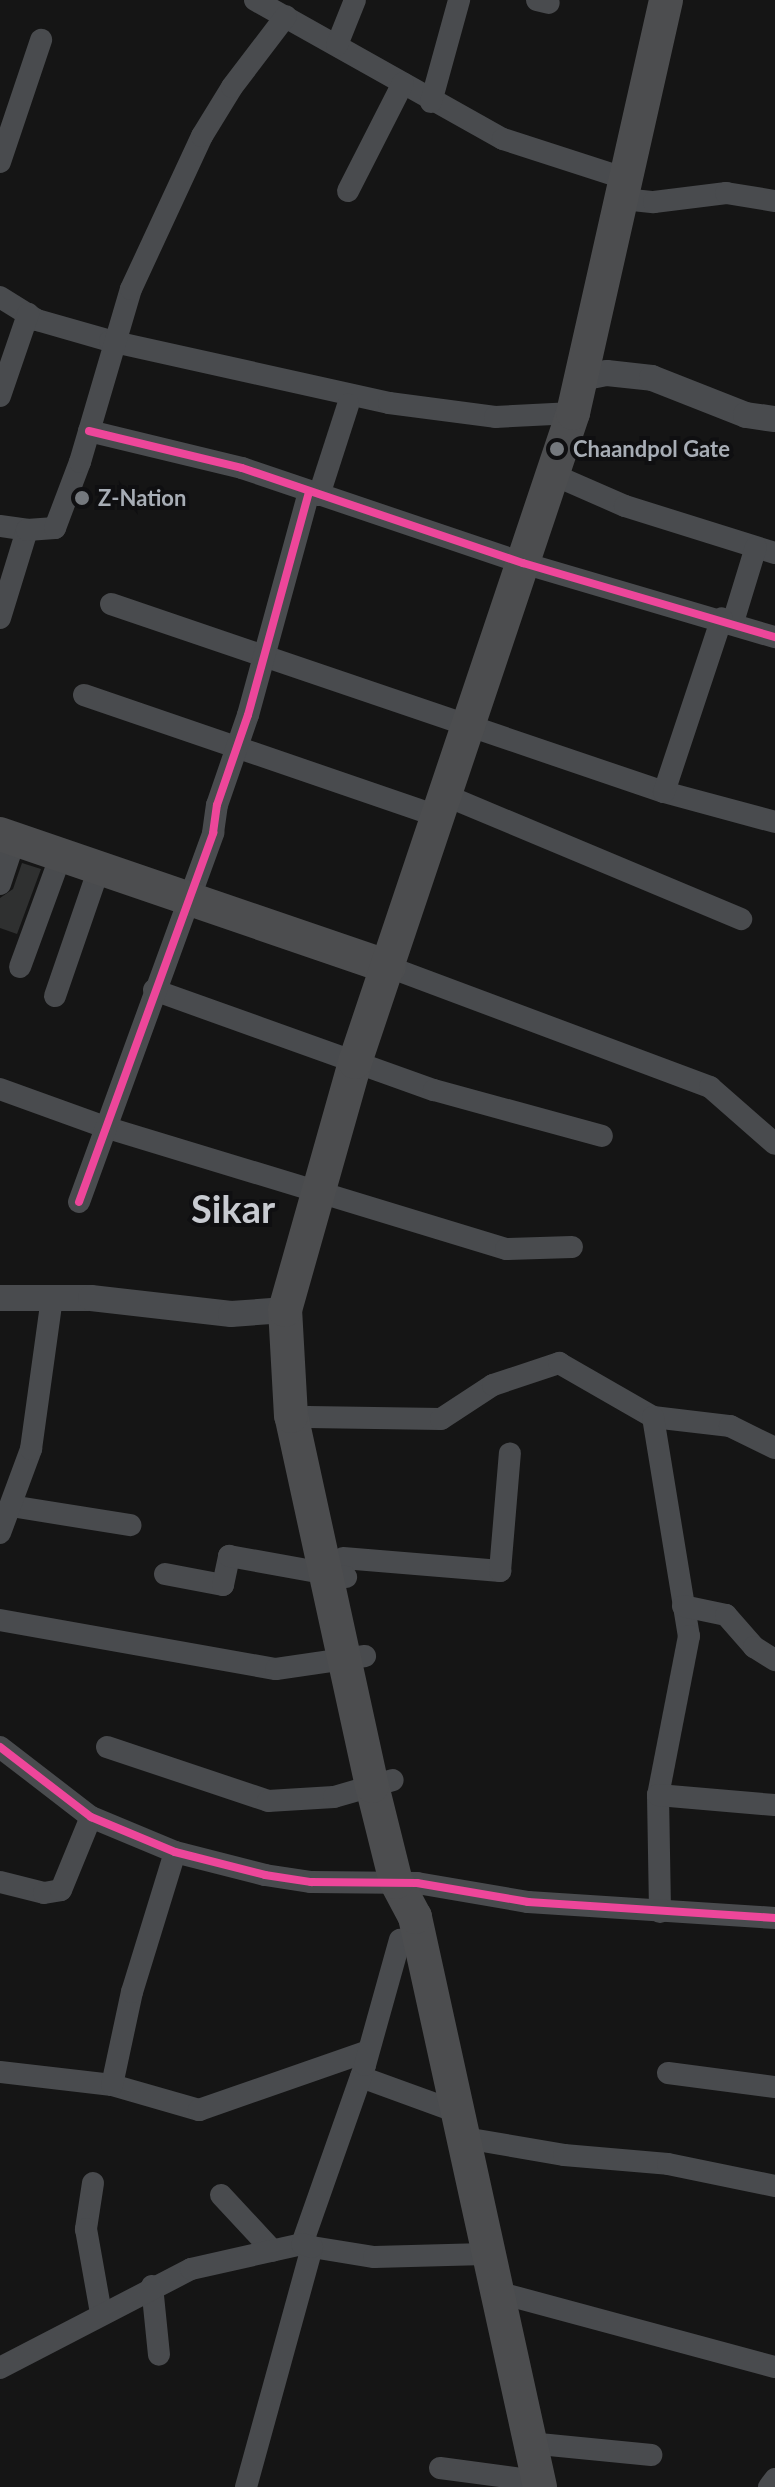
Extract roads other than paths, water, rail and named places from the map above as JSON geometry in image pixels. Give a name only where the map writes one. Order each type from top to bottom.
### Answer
[{"type":"main road","points":[[339,1570],[291,1416],[285,1310],[355,1062],[573,413],[666,0]]},
{"type":"main road","points":[[8,837],[389,967]]},
{"type":"main road","points":[[288,1366],[308,1417],[356,1657],[406,1882],[408,1928],[462,2126],[485,2254],[539,2484]]},
{"type":"street","points":[[255,0],[431,102],[503,139],[654,202],[726,193],[775,201]]},
{"type":"street","points":[[337,45],[355,0]]},
{"type":"street","points":[[431,102],[459,0]]},
{"type":"street","points":[[0,526],[27,530],[55,528],[89,431],[131,289],[202,136],[232,87],[286,16]]},
{"type":"street","points":[[0,162],[41,40]]},
{"type":"street","points":[[348,191],[403,83]]},
{"type":"street","points":[[0,297],[28,314],[116,342],[389,403],[495,417],[573,413]]},
{"type":"street","points":[[0,396],[28,314]]},
{"type":"street","points":[[581,378],[607,373],[652,378],[746,415],[775,419]]},
{"type":"street","points":[[79,1202],[213,833],[235,747],[314,494],[348,405]]},
{"type":"street","points":[[89,431],[242,468],[523,563],[728,620],[775,637]]},
{"type":"street","points":[[554,475],[625,506],[765,550],[728,620],[664,792]]},
{"type":"street","points":[[0,618],[27,530]]},
{"type":"street","points":[[111,604],[664,792],[775,822]]},
{"type":"street","points":[[84,695],[235,747],[443,806],[741,919]]},
{"type":"street","points":[[0,884],[8,837]]},
{"type":"street","points":[[20,967],[61,855]]},
{"type":"street","points":[[55,996],[99,868]]},
{"type":"street","points":[[389,967],[710,1087],[775,1144]]},
{"type":"street","points":[[154,990],[488,1107],[602,1136]]},
{"type":"street","points":[[0,1089],[108,1128],[506,1249],[572,1247]]},
{"type":"street","points":[[0,1298],[91,1298],[231,1314],[285,1310]]},
{"type":"street","points":[[0,1533],[31,1449],[52,1298]]},
{"type":"street","points":[[308,1417],[441,1419],[493,1385],[559,1363],[653,1417],[730,1426],[775,1448]]},
{"type":"street","points":[[653,1417],[689,1636],[658,1795],[660,1912]]},
{"type":"street","points":[[165,1574],[223,1585],[229,1556],[339,1570],[500,1571],[510,1453]]},
{"type":"street","points":[[11,1506],[130,1525]]},
{"type":"street","points":[[683,1606],[726,1615],[754,1647],[775,1660]]},
{"type":"street","points":[[0,1620],[276,1669],[356,1657]]},
{"type":"street","points":[[107,1747],[268,1801],[334,1797],[383,1783]]},
{"type":"street","points":[[2,1753],[91,1817],[175,1852],[311,1882],[406,1882],[528,1902],[775,1918]]},
{"type":"street","points":[[658,1795],[775,1805]]},
{"type":"street","points":[[0,1882],[44,1893],[61,1890],[91,1817]]},
{"type":"street","points":[[112,2085],[132,1992],[175,1852]]},
{"type":"street","points":[[246,2487],[307,2246],[408,1928]]},
{"type":"street","points":[[0,2072],[112,2085],[208,2109],[368,2051]]},
{"type":"street","points":[[668,2073],[775,2087]]},
{"type":"street","points":[[361,2077],[462,2126],[564,2155],[668,2164],[775,2186]]},
{"type":"street","points":[[93,2183],[86,2229],[101,2313]]},
{"type":"street","points":[[221,2195],[273,2251]]},
{"type":"street","points":[[0,2368],[54,2344],[101,2313],[191,2269],[307,2246],[374,2257],[485,2254]]},
{"type":"street","points":[[152,2286],[159,2355]]},
{"type":"street","points":[[493,2291],[775,2367]]},
{"type":"street","points":[[529,2443],[651,2455]]},
{"type":"street","points":[[440,2468],[539,2484]]},
{"type":"street","points":[[769,2487],[775,2479]]},
{"type":"place","name":"Chaandpol Gate","points":[[557,449]]},
{"type":"place","name":"Z-Nation","points":[[82,498]]},
{"type":"district","name":"Sikar","points":[[233,1209]]}]
